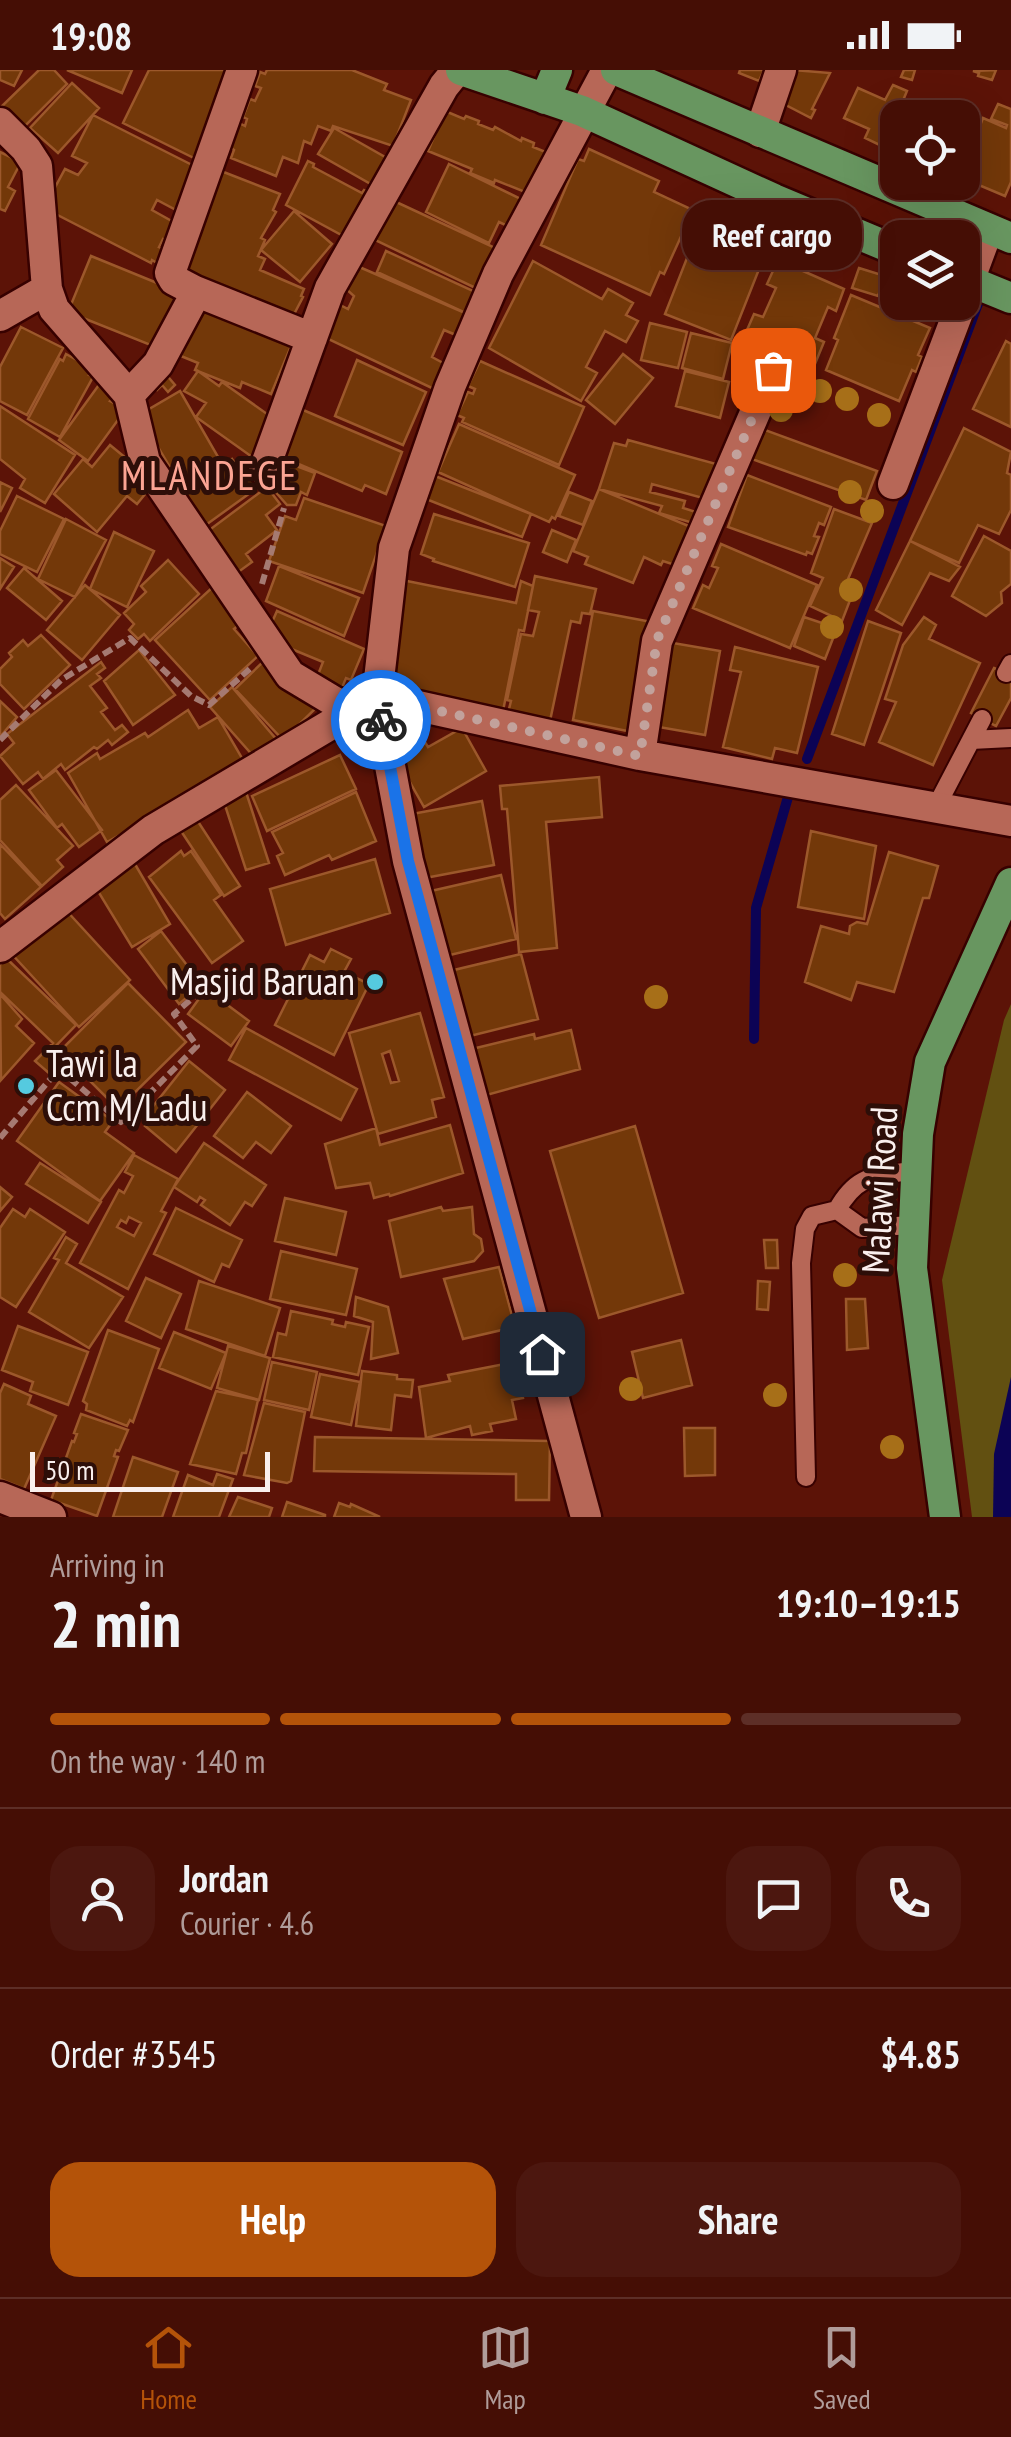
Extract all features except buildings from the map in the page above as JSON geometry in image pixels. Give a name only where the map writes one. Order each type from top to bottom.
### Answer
[{"type":"main road","points":[[459,70],[582,111],[880,243]]},
{"type":"main road","points":[[544,99],[558,70]]},
{"type":"main road","points":[[616,70],[1000,234]]},
{"type":"main road","points":[[980,293],[1011,298]]},
{"type":"main road","name":"Malawi Road","points":[[945,1517],[912,1268],[916,1170],[930,1062],[1011,883]]},
{"type":"street","points":[[242,70],[170,274],[195,291],[312,338]]},
{"type":"street","points":[[264,470],[330,288],[444,86],[459,70]]},
{"type":"street","points":[[586,1517],[367,703],[394,548],[450,387],[498,274],[606,70]]},
{"type":"street","points":[[760,132],[781,70]]},
{"type":"street","points":[[0,123],[37,166],[47,289],[54,309],[130,395],[145,462],[290,675],[334,702],[367,703],[1011,821]]},
{"type":"street","points":[[980,265],[1000,234]]},
{"type":"street","points":[[0,316],[47,289]]},
{"type":"street","points":[[130,395],[158,364],[195,291]]},
{"type":"street","points":[[893,484],[953,320]]},
{"type":"street","points":[[640,756],[657,640],[773,370]]},
{"type":"street","points":[[0,946],[153,830],[367,703]]},
{"type":"street","points":[[0,1497],[50,1517]]},
{"type":"lane","points":[[936,808],[982,719]]},
{"type":"lane","points":[[971,740],[1011,738]]},
{"type":"lane","points":[[806,1478],[805,1230],[812,1216],[837,1210],[849,1188],[866,1179],[916,1170]]},
{"type":"lane","points":[[837,1210],[862,1228],[913,1225]]},
{"type":"path","points":[[0,740],[60,680],[130,638],[191,696],[210,704],[264,656],[252,622],[284,508]]},
{"type":"path","points":[[0,1138],[59,1069],[121,1122],[197,1046],[174,1014],[218,976],[250,974]]},
{"type":"shaded area","points":[[1011,1004],[1011,1517],[972,1517],[942,1280]]},
{"type":"shaded area","points":[[1011,1377],[1011,1517],[993,1517],[994,1454]]},
{"type":"waterway","points":[[807,759],[972,320]]},
{"type":"waterway","points":[[754,1039],[756,908],[788,797]]},
{"type":"way so far","points":[[381,720],[377,697],[640,756],[657,640],[773,370]]},
{"type":"place","name":"Reef cargo","points":[[773,370]]},
{"type":"place","name":"Masjid Baruan","points":[[375,982]]},
{"type":"place","name":"Tawi la Ccm M/Ladu","points":[[26,1086]]},
{"type":"district","name":"MLANDEGE","points":[[210,476]]},
{"type":"route","points":[[381,720],[408,861],[542,1354]]}]
